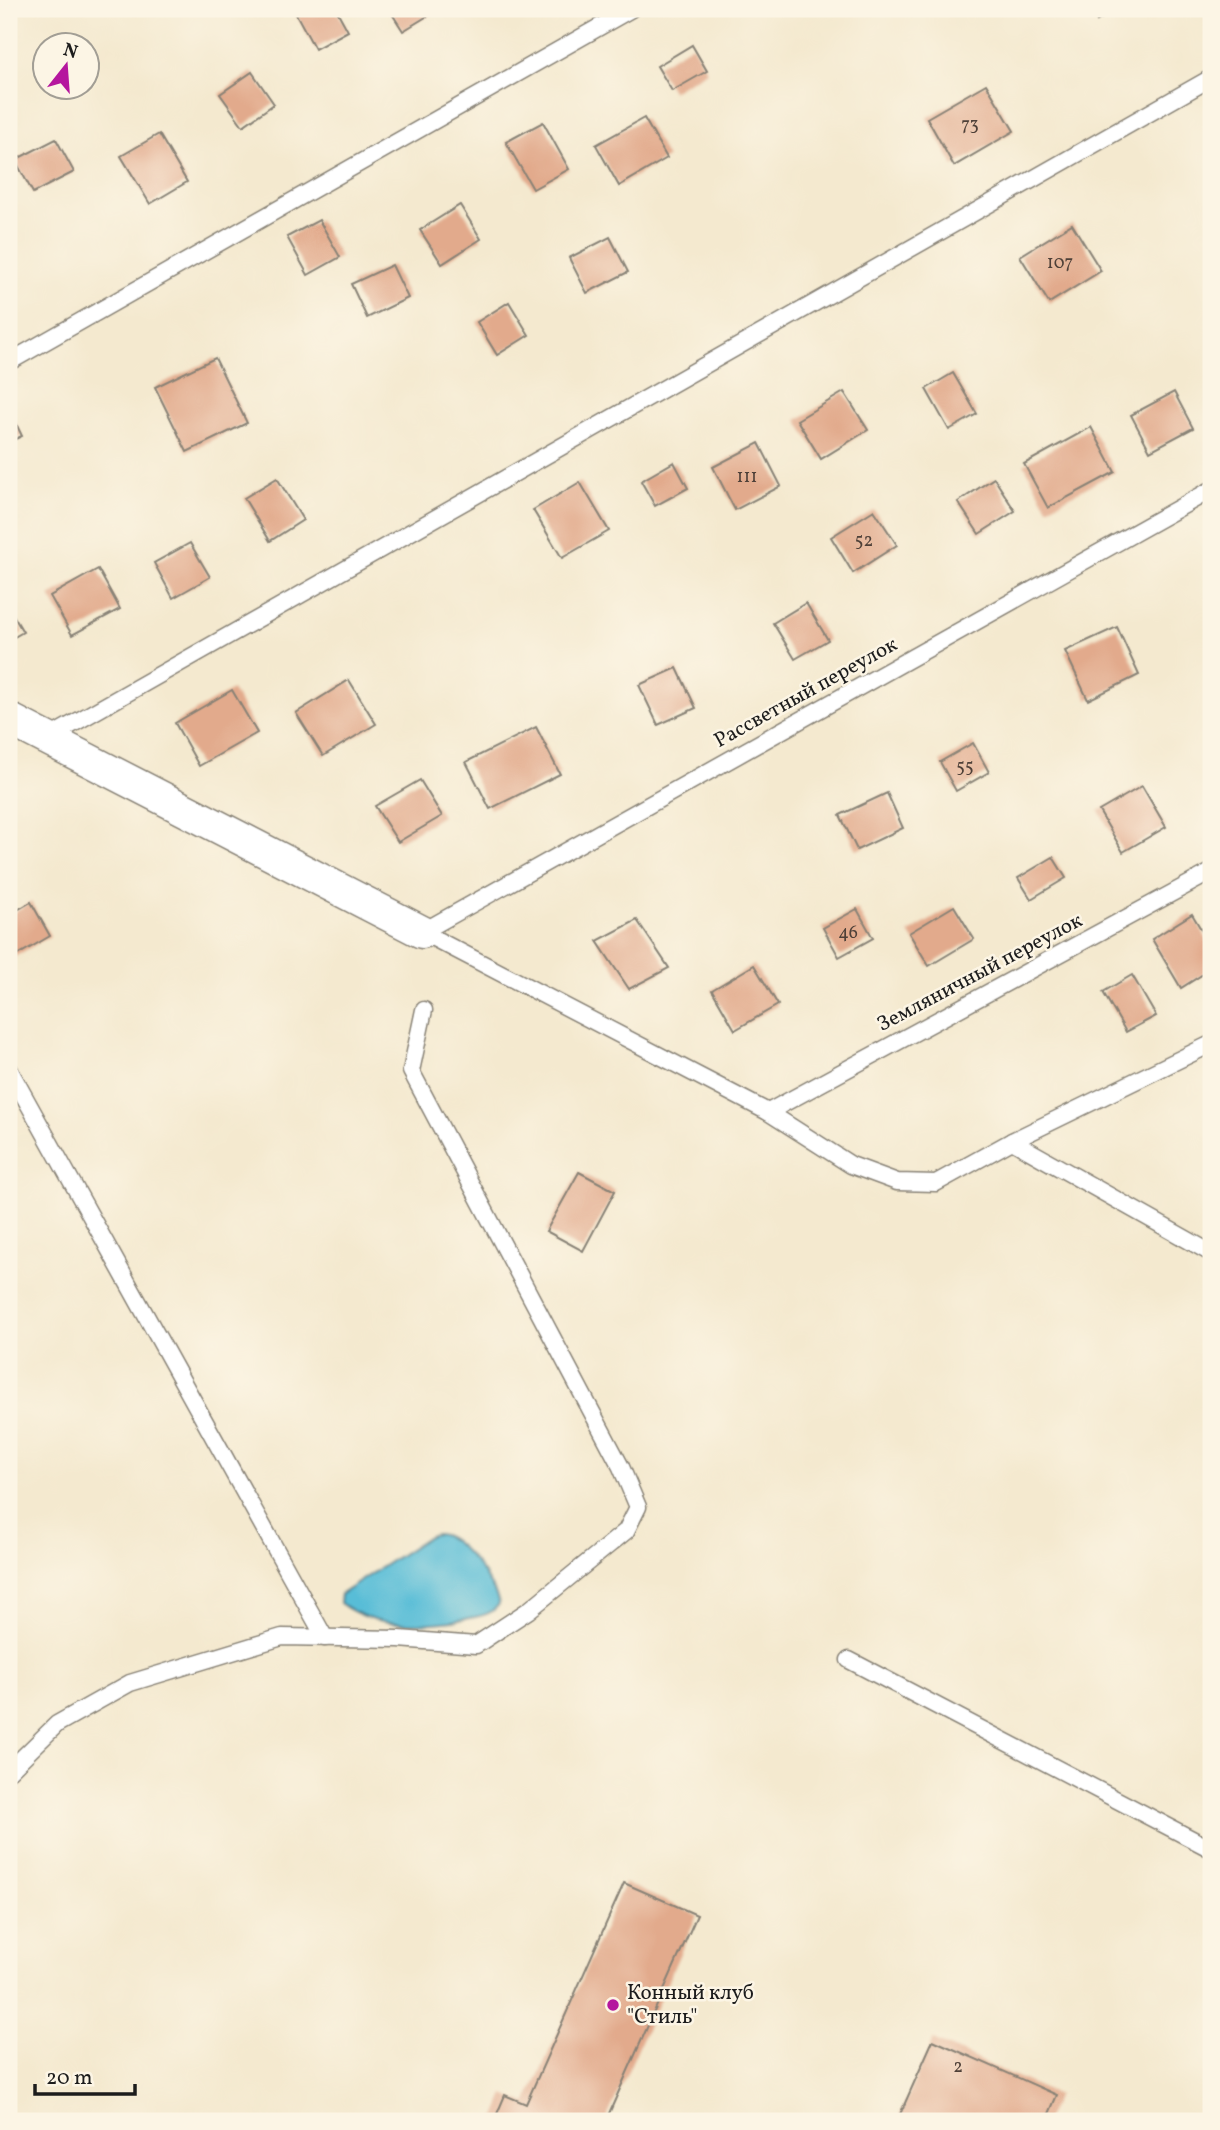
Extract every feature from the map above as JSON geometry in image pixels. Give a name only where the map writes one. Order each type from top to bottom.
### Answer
[{"type":"street","points":[[9,719],[422,932]]},
{"type":"lane","points":[[9,362],[631,9]]},
{"type":"lane","points":[[48,738],[1211,78]]},
{"type":"lane","name":"Рассветный переулок","points":[[422,932],[1211,490]]},
{"type":"lane","name":"Земляничный переулок","points":[[768,1112],[1211,872]]},
{"type":"lane","points":[[422,932],[768,1112],[851,1165],[897,1182],[936,1183],[1012,1141],[1211,1044]]},
{"type":"lane","points":[[9,1771],[57,1724],[130,1683],[282,1637],[399,1639],[476,1645],[529,1610],[626,1531],[638,1507],[621,1467],[411,1071],[424,1010]]},
{"type":"lane","points":[[9,1069],[325,1638]]},
{"type":"lane","points":[[1012,1141],[1211,1253]]},
{"type":"lane","points":[[849,1660],[1211,1849]]},
{"type":"water","points":[[436,1534],[445,1536],[464,1550],[483,1573],[499,1604],[492,1611],[479,1616],[417,1624],[368,1617],[340,1603],[341,1594]]},
{"type":"building","points":[[305,9],[336,9],[348,31],[315,49],[296,14]]},
{"type":"building","points":[[389,9],[439,9],[403,31]]},
{"type":"building","points":[[1090,9],[1117,9],[1097,21]]},
{"type":"building","points":[[692,45],[707,71],[672,91],[657,66]]},
{"type":"building","points":[[252,72],[274,104],[243,126],[220,94]]},
{"type":"building","points":[[986,84],[1014,131],[954,166],[927,118]]},
{"type":"building","points":[[644,118],[667,158],[619,186],[596,145]]},
{"type":"building","points":[[543,122],[569,169],[533,189],[506,142]]},
{"type":"building","points":[[159,134],[187,182],[150,204],[121,156]]},
{"type":"building","points":[[56,139],[74,172],[33,193],[15,160]]},
{"type":"building","points":[[460,205],[481,239],[442,264],[420,230]]},
{"type":"building","points":[[319,220],[340,257],[308,275],[287,237]]},
{"type":"building","points":[[1072,224],[1101,271],[1049,303],[1020,256]]},
{"type":"building","points":[[610,237],[628,272],[587,293],[569,258]]},
{"type":"building","points":[[392,265],[408,298],[367,318],[351,284]]},
{"type":"building","points":[[509,302],[529,335],[497,355],[477,322]]},
{"type":"building","points":[[215,358],[247,423],[187,452],[155,387]]},
{"type":"building","points":[[953,373],[977,414],[949,430],[926,389]]},
{"type":"building","points":[[844,392],[868,430],[821,459],[797,420]]},
{"type":"building","points":[[1174,392],[1193,428],[1150,451],[1131,415]]},
{"type":"building","points":[[9,409],[22,436],[9,442]]},
{"type":"building","points":[[1091,427],[1115,472],[1048,508],[1024,464]]},
{"type":"building","points":[[759,443],[781,486],[735,510],[713,467]]},
{"type":"building","points":[[674,462],[688,488],[655,506],[641,481]]},
{"type":"building","points":[[277,478],[303,520],[270,541],[244,498]]},
{"type":"building","points":[[994,478],[1015,511],[979,534],[958,502]]},
{"type":"building","points":[[580,482],[609,531],[562,558],[533,510]]},
{"type":"building","points":[[874,510],[897,545],[853,573],[831,537]]},
{"type":"building","points":[[190,543],[210,577],[173,598],[154,563]]},
{"type":"building","points":[[98,569],[120,609],[72,635],[50,596]]},
{"type":"building","points":[[806,603],[828,640],[795,659],[773,623]]},
{"type":"building","points":[[9,608],[23,632],[9,640]]},
{"type":"building","points":[[1117,627],[1139,675],[1088,700],[1065,651]]},
{"type":"building","points":[[677,668],[696,708],[658,725],[639,685]]},
{"type":"building","points":[[349,680],[376,724],[323,756],[296,713]]},
{"type":"building","points":[[232,690],[257,733],[199,766],[175,723]]},
{"type":"building","points":[[536,727],[560,774],[490,809],[466,762]]},
{"type":"building","points":[[973,743],[989,772],[956,791],[940,762]]},
{"type":"building","points":[[420,780],[442,816],[398,842],[375,806]]},
{"type":"building","points":[[1142,786],[1166,827],[1123,852],[1099,811]]},
{"type":"building","points":[[887,793],[903,828],[857,850],[840,815]]},
{"type":"building","points":[[1053,857],[1066,878],[1031,899],[1018,878]]},
{"type":"building","points":[[31,902],[50,936],[9,960],[9,915]]},
{"type":"building","points":[[954,906],[974,939],[929,966],[909,933]]},
{"type":"building","points":[[857,909],[873,938],[839,957],[823,928]]},
{"type":"building","points":[[1192,914],[1211,946],[1211,969],[1181,988],[1152,939]]},
{"type":"building","points":[[637,920],[669,968],[629,989],[597,941]]},
{"type":"building","points":[[754,965],[778,1005],[735,1030],[712,990]]},
{"type":"building","points":[[1132,975],[1156,1016],[1126,1032],[1103,992]]},
{"type":"building","points":[[579,1172],[615,1191],[583,1251],[546,1231]]},
{"type":"building","name":"Конный клуб \"Стиль\"","points":[[624,1883],[697,1915],[607,2118],[615,2121],[494,2121],[505,2095],[526,2104]]},
{"type":"building","points":[[933,2040],[1057,2095],[1046,2121],[897,2121]]},
{"type":"place","name":"Конный клуб \"Стиль\"","points":[[613,2005]]}]
